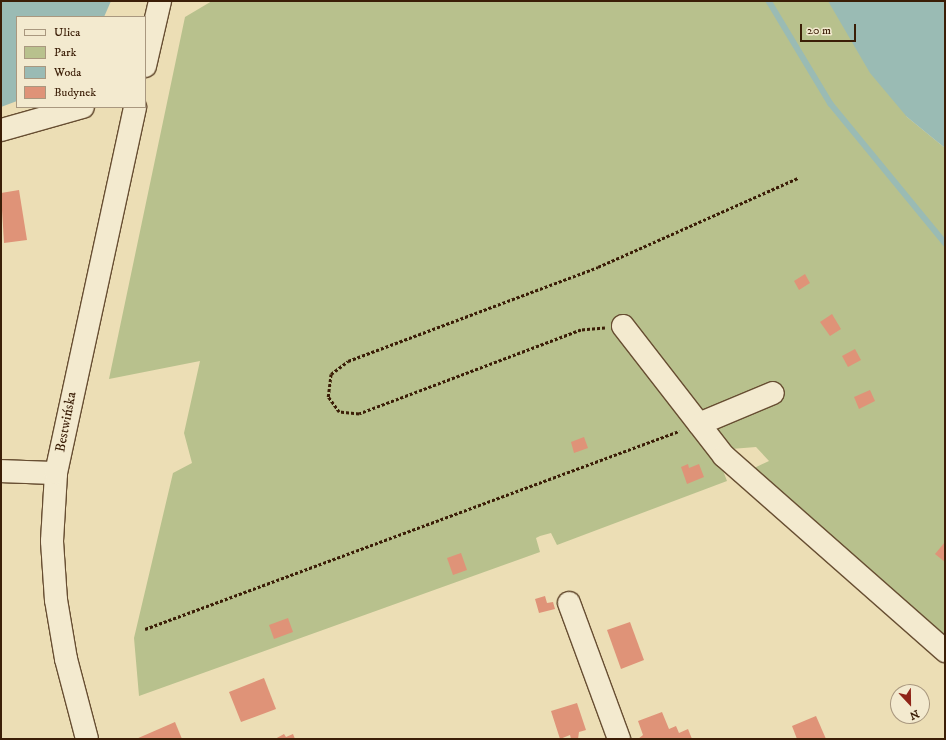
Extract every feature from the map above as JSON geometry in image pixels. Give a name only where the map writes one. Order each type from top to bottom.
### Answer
[{"type":"street","points":[[146,62],[160,1]]},
{"type":"street","points":[[1,130],[79,108]]},
{"type":"street","name":"Bestwińska","points":[[87,739],[66,659],[56,600],[52,541],[56,473],[131,108]]},
{"type":"street","points":[[623,326],[699,424],[745,476],[945,651]]},
{"type":"street","points":[[699,424],[773,393]]},
{"type":"street","points":[[1,471],[56,473]]},
{"type":"street","points":[[569,603],[618,739]]},
{"type":"path","points":[[623,326],[582,330],[359,414],[339,412],[328,397],[331,374],[348,361],[598,267],[798,178]]},
{"type":"path","points":[[145,629],[699,424]]},
{"type":"green space","points":[[212,1],[848,1],[907,117],[945,148],[945,639],[750,470],[769,461],[756,447],[731,449],[719,460],[727,481],[557,545],[551,533],[540,536],[536,538],[540,552],[139,696],[134,638],[173,473],[192,463],[184,433],[200,361],[109,379],[185,17]]},
{"type":"water","points":[[1,1],[111,1],[104,16],[16,16],[16,101],[1,107]]},
{"type":"water","points":[[828,1],[945,1],[945,148],[907,117],[870,73]]},
{"type":"building","points":[[19,190],[27,240],[4,243],[1,193]]},
{"type":"building","points":[[805,274],[810,283],[799,290],[794,281]]},
{"type":"building","points":[[832,314],[841,329],[830,336],[820,322]]},
{"type":"building","points":[[855,349],[861,360],[848,367],[842,356]]},
{"type":"building","points":[[870,390],[875,401],[859,409],[854,397]]},
{"type":"building","points":[[584,437],[588,448],[574,453],[571,442]]},
{"type":"building","points":[[688,464],[689,468],[699,464],[704,477],[687,484],[681,467]]},
{"type":"building","points":[[945,542],[945,562],[935,554]]},
{"type":"building","points":[[461,553],[467,570],[453,575],[447,558]]},
{"type":"building","points":[[545,596],[547,603],[553,602],[555,609],[539,613],[535,599]]},
{"type":"building","points":[[288,618],[293,632],[274,639],[269,625]]},
{"type":"building","points":[[630,622],[644,660],[621,669],[607,630]]},
{"type":"building","points":[[264,678],[276,709],[241,722],[229,692]]},
{"type":"building","points":[[577,703],[586,730],[579,732],[578,739],[571,739],[570,735],[560,739],[551,711]]},
{"type":"building","points":[[662,712],[669,729],[676,726],[679,733],[688,729],[692,739],[638,739],[643,735],[638,721]]},
{"type":"building","points":[[816,716],[826,739],[797,739],[792,726]]},
{"type":"building","points":[[175,722],[182,739],[136,739]]},
{"type":"building","points":[[284,734],[286,737],[293,734],[295,739],[275,739]]},
{"type":"waterway","points":[[769,1],[831,104],[945,243]]}]
